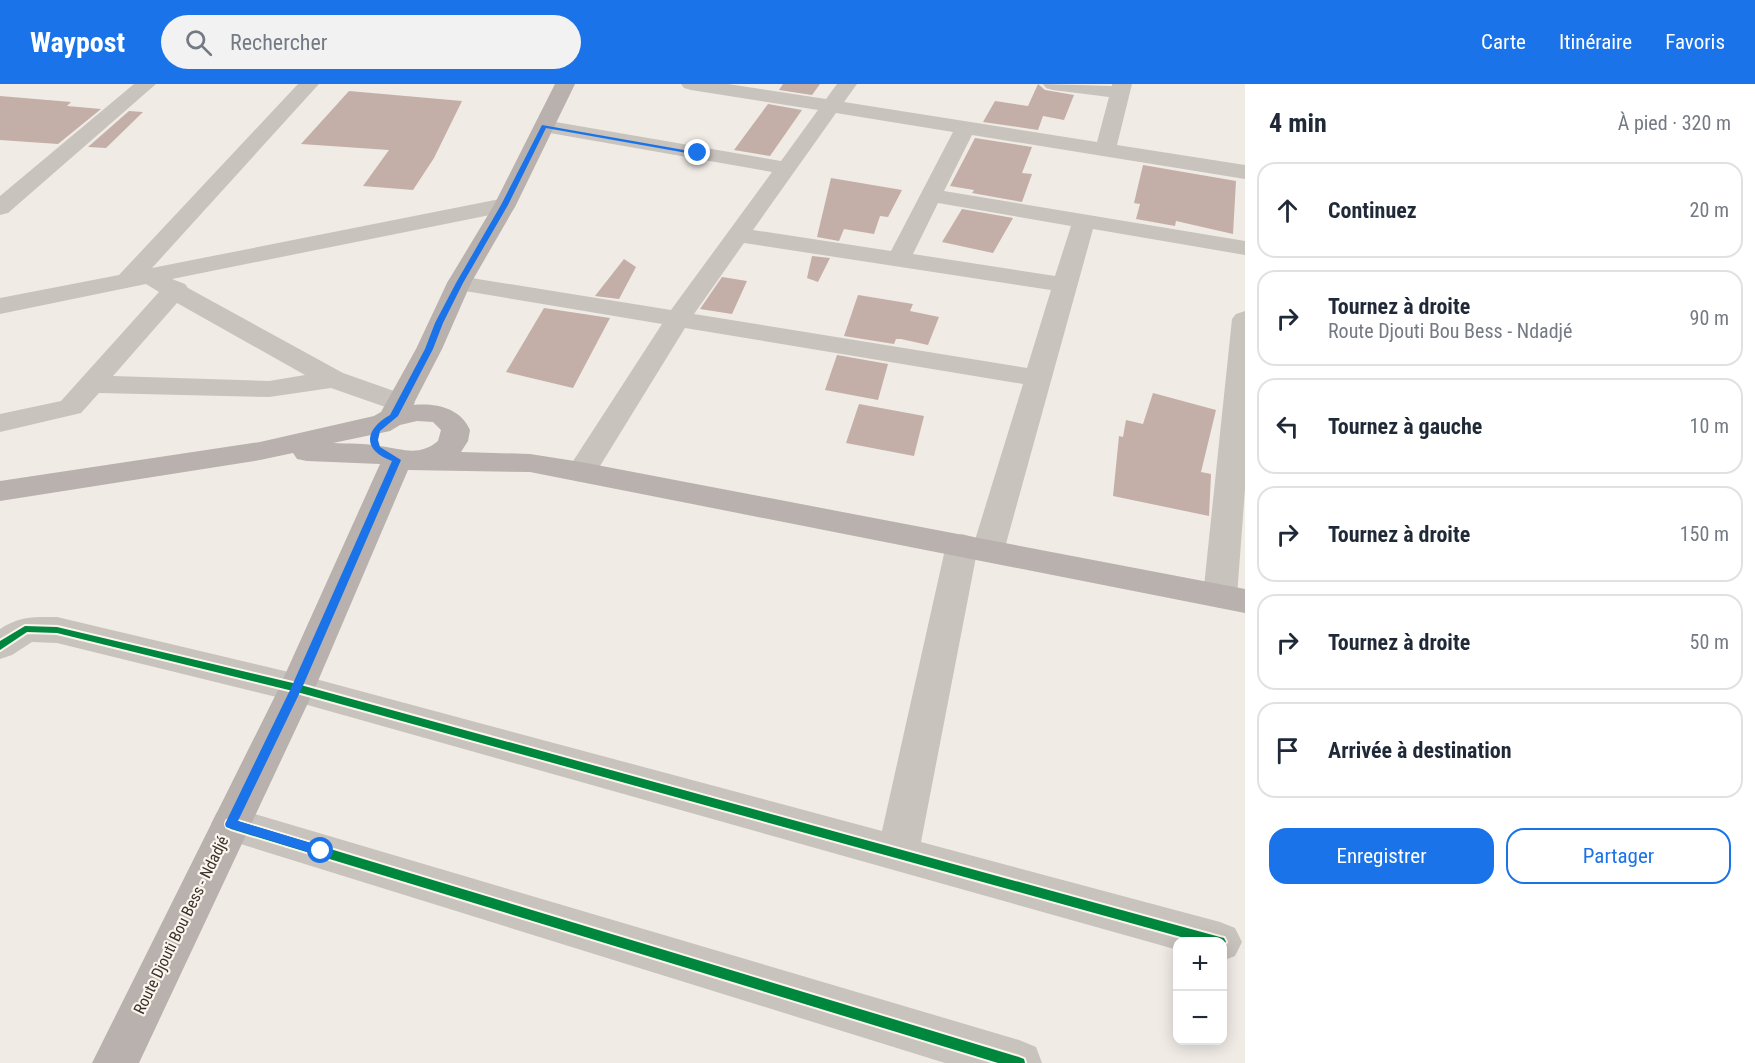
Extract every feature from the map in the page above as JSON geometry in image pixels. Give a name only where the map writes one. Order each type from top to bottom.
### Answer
[{"type":"main road","points":[[0,491],[260,451],[392,414],[420,411],[445,417],[453,424],[456,432],[454,441],[448,449],[401,458],[376,448],[374,440],[376,431],[392,414],[429,349],[459,283],[505,205],[565,84]]},
{"type":"main road","points":[[429,349],[428,385],[434,413]]},
{"type":"main road","points":[[456,432],[530,463]]},
{"type":"main road","points":[[260,451],[530,463],[1232,598]]},
{"type":"main road","name":"Route Djouti Bou Bess - Ndadjé","points":[[115,1063],[297,688],[401,458]]},
{"type":"street","points":[[0,208],[146,84]]},
{"type":"street","points":[[139,278],[309,84]]},
{"type":"street","points":[[691,84],[1245,172]]},
{"type":"street","points":[[581,472],[677,320],[847,84]]},
{"type":"street","points":[[1053,84],[1121,89],[1105,150]]},
{"type":"street","points":[[544,126],[786,168]]},
{"type":"street","points":[[898,260],[965,128]]},
{"type":"street","points":[[931,195],[1245,248]]},
{"type":"street","points":[[0,306],[505,205]]},
{"type":"street","points":[[898,853],[975,548],[1038,378],[1084,220]]},
{"type":"street","points":[[738,235],[1065,285]]},
{"type":"street","points":[[139,278],[176,290],[392,414]]},
{"type":"street","points":[[459,283],[1038,378]]},
{"type":"street","points":[[0,423],[70,407],[176,290]]},
{"type":"street","points":[[1232,598],[1245,319]]},
{"type":"street","points":[[91,384],[269,389],[333,379]]},
{"type":"street","points":[[0,646],[25,629],[57,630],[297,688],[1203,937]]},
{"type":"street","points":[[231,824],[1019,1063]]},
{"type":"street","points":[[1227,944],[1245,948]]},
{"type":"building","points":[[783,84],[820,84],[812,95],[779,90]]},
{"type":"building","points":[[1038,84],[1045,90],[1074,95],[1064,120],[1043,116],[1038,130],[983,122],[995,101],[1028,106]]},
{"type":"building","points":[[349,91],[462,101],[434,158],[413,190],[363,186],[389,150],[301,144]]},
{"type":"building","points":[[0,96],[71,102],[67,106],[101,109],[58,144],[0,140]]},
{"type":"building","points":[[768,104],[802,110],[770,156],[734,150]]},
{"type":"building","points":[[129,111],[143,112],[106,148],[88,147]]},
{"type":"building","points":[[975,138],[1032,147],[1022,173],[1032,174],[1022,202],[972,193],[974,190],[950,186]]},
{"type":"building","points":[[1143,165],[1236,181],[1233,234],[1176,221],[1175,226],[1136,219],[1140,204],[1134,203]]},
{"type":"building","points":[[831,178],[902,190],[888,217],[880,216],[874,234],[844,229],[839,241],[817,237]]},
{"type":"building","points":[[962,209],[1013,218],[993,253],[942,242]]},
{"type":"building","points":[[812,256],[830,258],[818,282],[807,278]]},
{"type":"building","points":[[624,259],[636,267],[619,299],[595,296]]},
{"type":"building","points":[[722,277],[747,281],[732,314],[700,309]]},
{"type":"building","points":[[858,295],[913,304],[910,311],[939,317],[928,345],[901,339],[896,339],[894,344],[844,336]]},
{"type":"building","points":[[544,308],[610,318],[573,388],[506,372]]},
{"type":"building","points":[[837,355],[888,364],[878,400],[825,390]]},
{"type":"building","points":[[1153,393],[1216,410],[1201,472],[1211,474],[1209,516],[1113,496],[1119,436],[1123,437],[1126,420],[1143,424]]},
{"type":"building","points":[[859,404],[924,416],[914,456],[846,443]]},
{"type":"cycle path","points":[[0,646],[25,629],[57,630],[297,688],[1202,937]]},
{"type":"cycle path","points":[[231,824],[1019,1063]]},
{"type":"route","points":[[321,851],[231,824],[297,688],[397,460],[384,455],[376,448],[374,440],[376,431],[382,423],[393,416],[429,349],[459,283],[505,205],[544,126],[698,153]]}]
